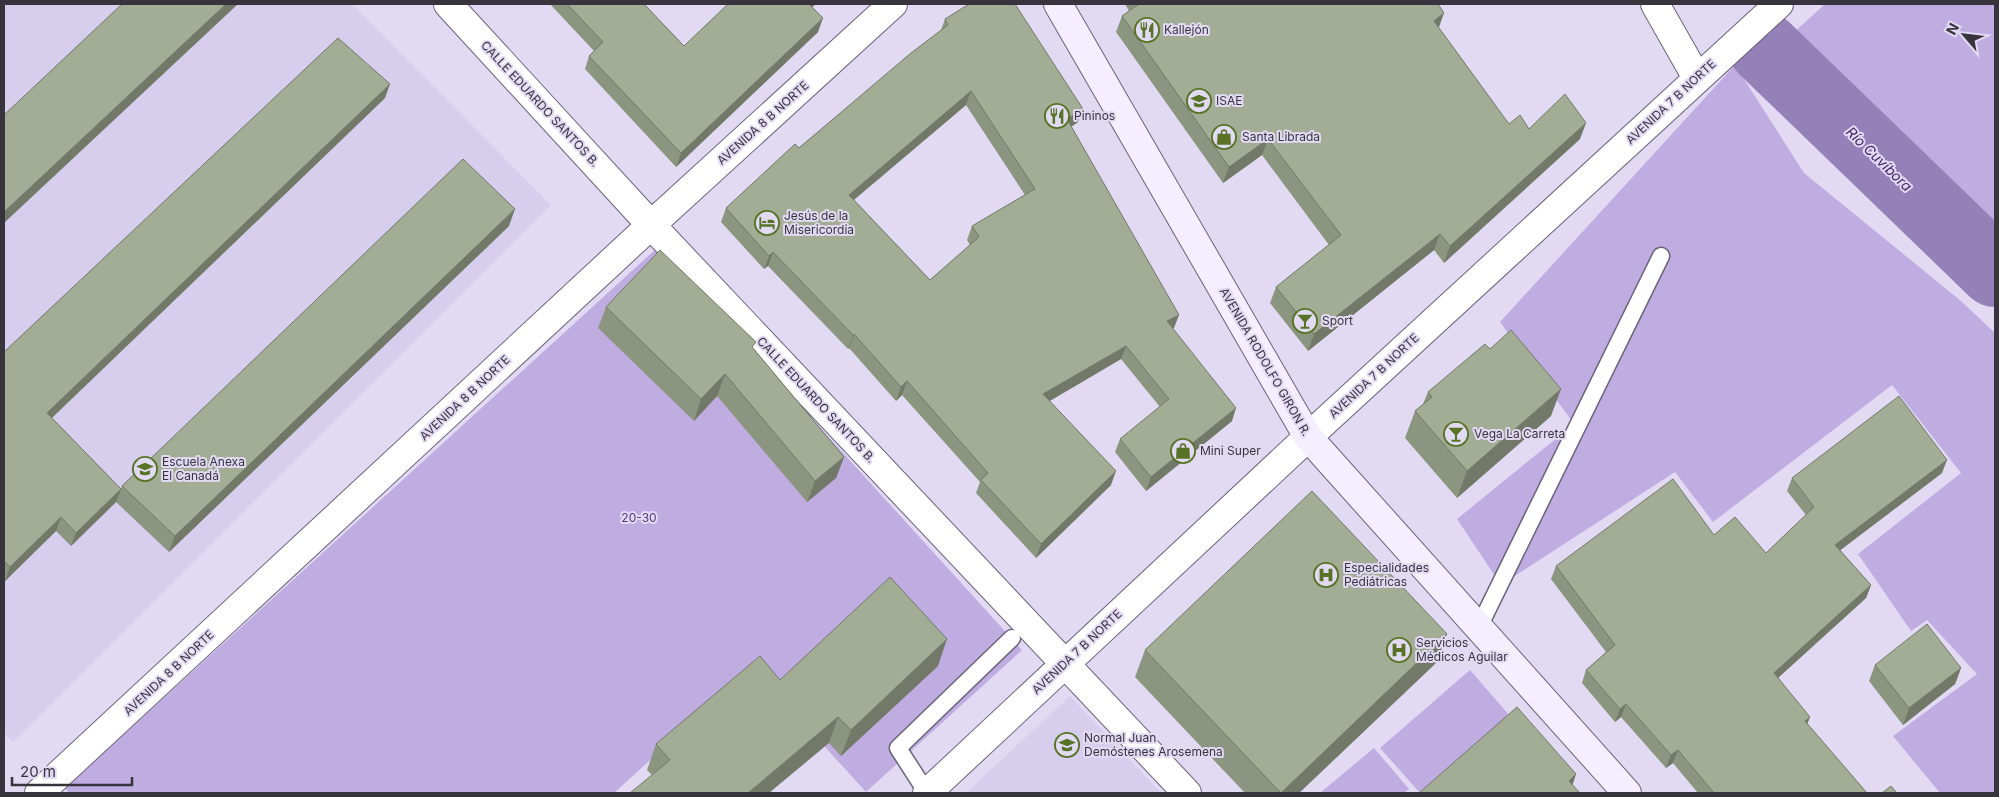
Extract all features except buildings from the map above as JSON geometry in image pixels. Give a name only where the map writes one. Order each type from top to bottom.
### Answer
[{"type":"main road","name":"AVENIDA RODOLFO GIRON R.","points":[[1058,4],[1308,437],[1478,629],[1627,793]]},
{"type":"street","name":"CALLE EDUARDO SANTOS B.","points":[[448,4],[651,225],[1187,793]]},
{"type":"street","name":"AVENIDA 8 B NORTE","points":[[39,793],[651,225],[893,4]]},
{"type":"street","points":[[1655,4],[1697,78]]},
{"type":"street","name":"AVENIDA 7 B NORTE","points":[[927,793],[1308,437],[1779,4]]},
{"type":"lane","points":[[1478,629],[1661,256]]},
{"type":"lane","points":[[927,793],[898,748],[1012,638]]},
{"type":"shaded area","name":"Escuela Anexa El Canadá","points":[[4,4],[352,4],[551,205],[13,742],[4,733]]},
{"type":"shaded area","name":"Normal Juan Demóstenes Arosemena","points":[[1070,696],[1161,793],[966,793]]},
{"type":"green space","points":[[1825,4],[1995,4],[1995,237],[1792,34]]},
{"type":"green space","points":[[1735,65],[1804,173],[1961,301],[1995,333],[1995,793],[1940,793],[1893,736],[1977,674],[1927,620],[1911,631],[1858,554],[1961,473],[1892,385],[1713,522],[1675,472],[1501,585],[1457,519],[1574,424],[1500,322]]},
{"type":"green space","name":"20-30","points":[[657,248],[1022,650],[866,792],[756,671],[669,743],[614,793],[69,793],[65,788]]},
{"type":"green space","points":[[1470,670],[1510,716],[1420,793],[1380,748]]},
{"type":"green space","points":[[1374,748],[1409,789],[1404,793],[1320,793]]},
{"type":"waterway","name":"Río Cuvíbora","points":[[1764,48],[1995,271]]},
{"type":"place","name":"Kallejón","points":[[1147,30]]},
{"type":"place","name":"ISAE","points":[[1199,101]]},
{"type":"place","name":"Pininos","points":[[1057,116]]},
{"type":"place","name":"Santa Librada","points":[[1224,137]]},
{"type":"place","name":"Jesús de la Misericordia","points":[[767,223]]},
{"type":"place","name":"Sport","points":[[1305,321]]},
{"type":"place","name":"Vega La Carreta","points":[[1456,434]]},
{"type":"place","name":"Mini Super","points":[[1183,451]]},
{"type":"place","name":"Escuela Anexa El Canadá","points":[[145,469]]},
{"type":"place","name":"Especialidades Pediátricas","points":[[1326,575]]},
{"type":"place","name":"Servicios Médicos Aguilar","points":[[1399,650]]},
{"type":"place","name":"Normal Juan Demóstenes Arosemena","points":[[1067,745]]}]
